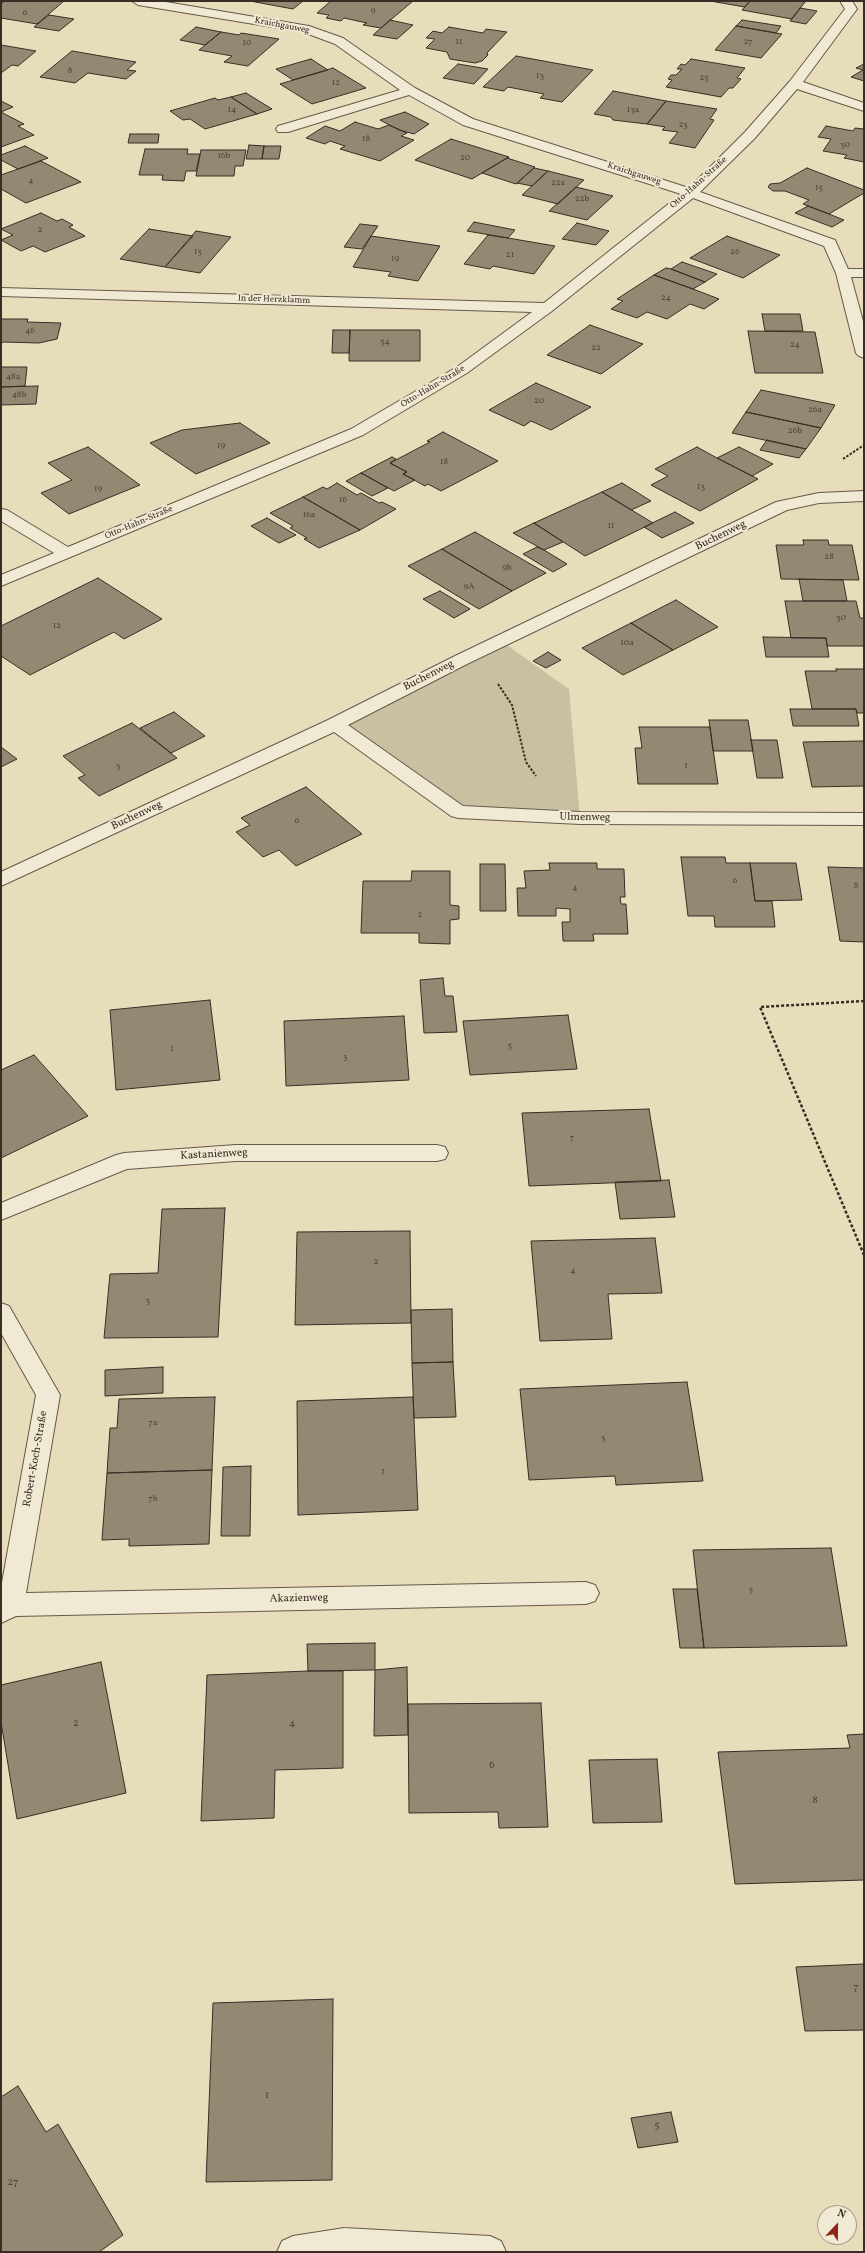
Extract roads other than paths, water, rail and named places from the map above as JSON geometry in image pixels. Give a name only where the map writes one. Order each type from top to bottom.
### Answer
[{"type":"street","name":"Kraichgauweg","points":[[138,1],[305,29],[326,36],[339,41],[410,91],[468,122],[691,193],[830,243],[843,273],[864,353]]},
{"type":"street","name":"Otto-Hahn-Straße","points":[[1,582],[67,552],[357,432],[462,370],[547,308],[691,193],[750,135],[795,84],[851,9],[846,1]]},
{"type":"street","points":[[795,84],[864,107]]},
{"type":"street","points":[[283,129],[410,91]]},
{"type":"street","points":[[843,273],[864,273]]},
{"type":"street","name":"In der Herzklamm","points":[[1,292],[547,308]]},
{"type":"street","name":"Buchenweg","points":[[1,880],[335,724],[461,660],[782,506],[819,498],[864,496]]},
{"type":"street","points":[[1,514],[67,552]]},
{"type":"street","name":"Ulmenweg","points":[[335,724],[458,812],[550,817],[864,819]]},
{"type":"street","name":"Kastanienweg","points":[[1,1212],[124,1161],[236,1153],[437,1153]]},
{"type":"street","name":"Robert-Koch-Straße","points":[[1,1312],[48,1395],[6,1609]]},
{"type":"street","name":"Akazienweg","points":[[6,1609],[586,1593]]},
{"type":"street","points":[[293,2252],[344,2244],[490,2252]]}]
